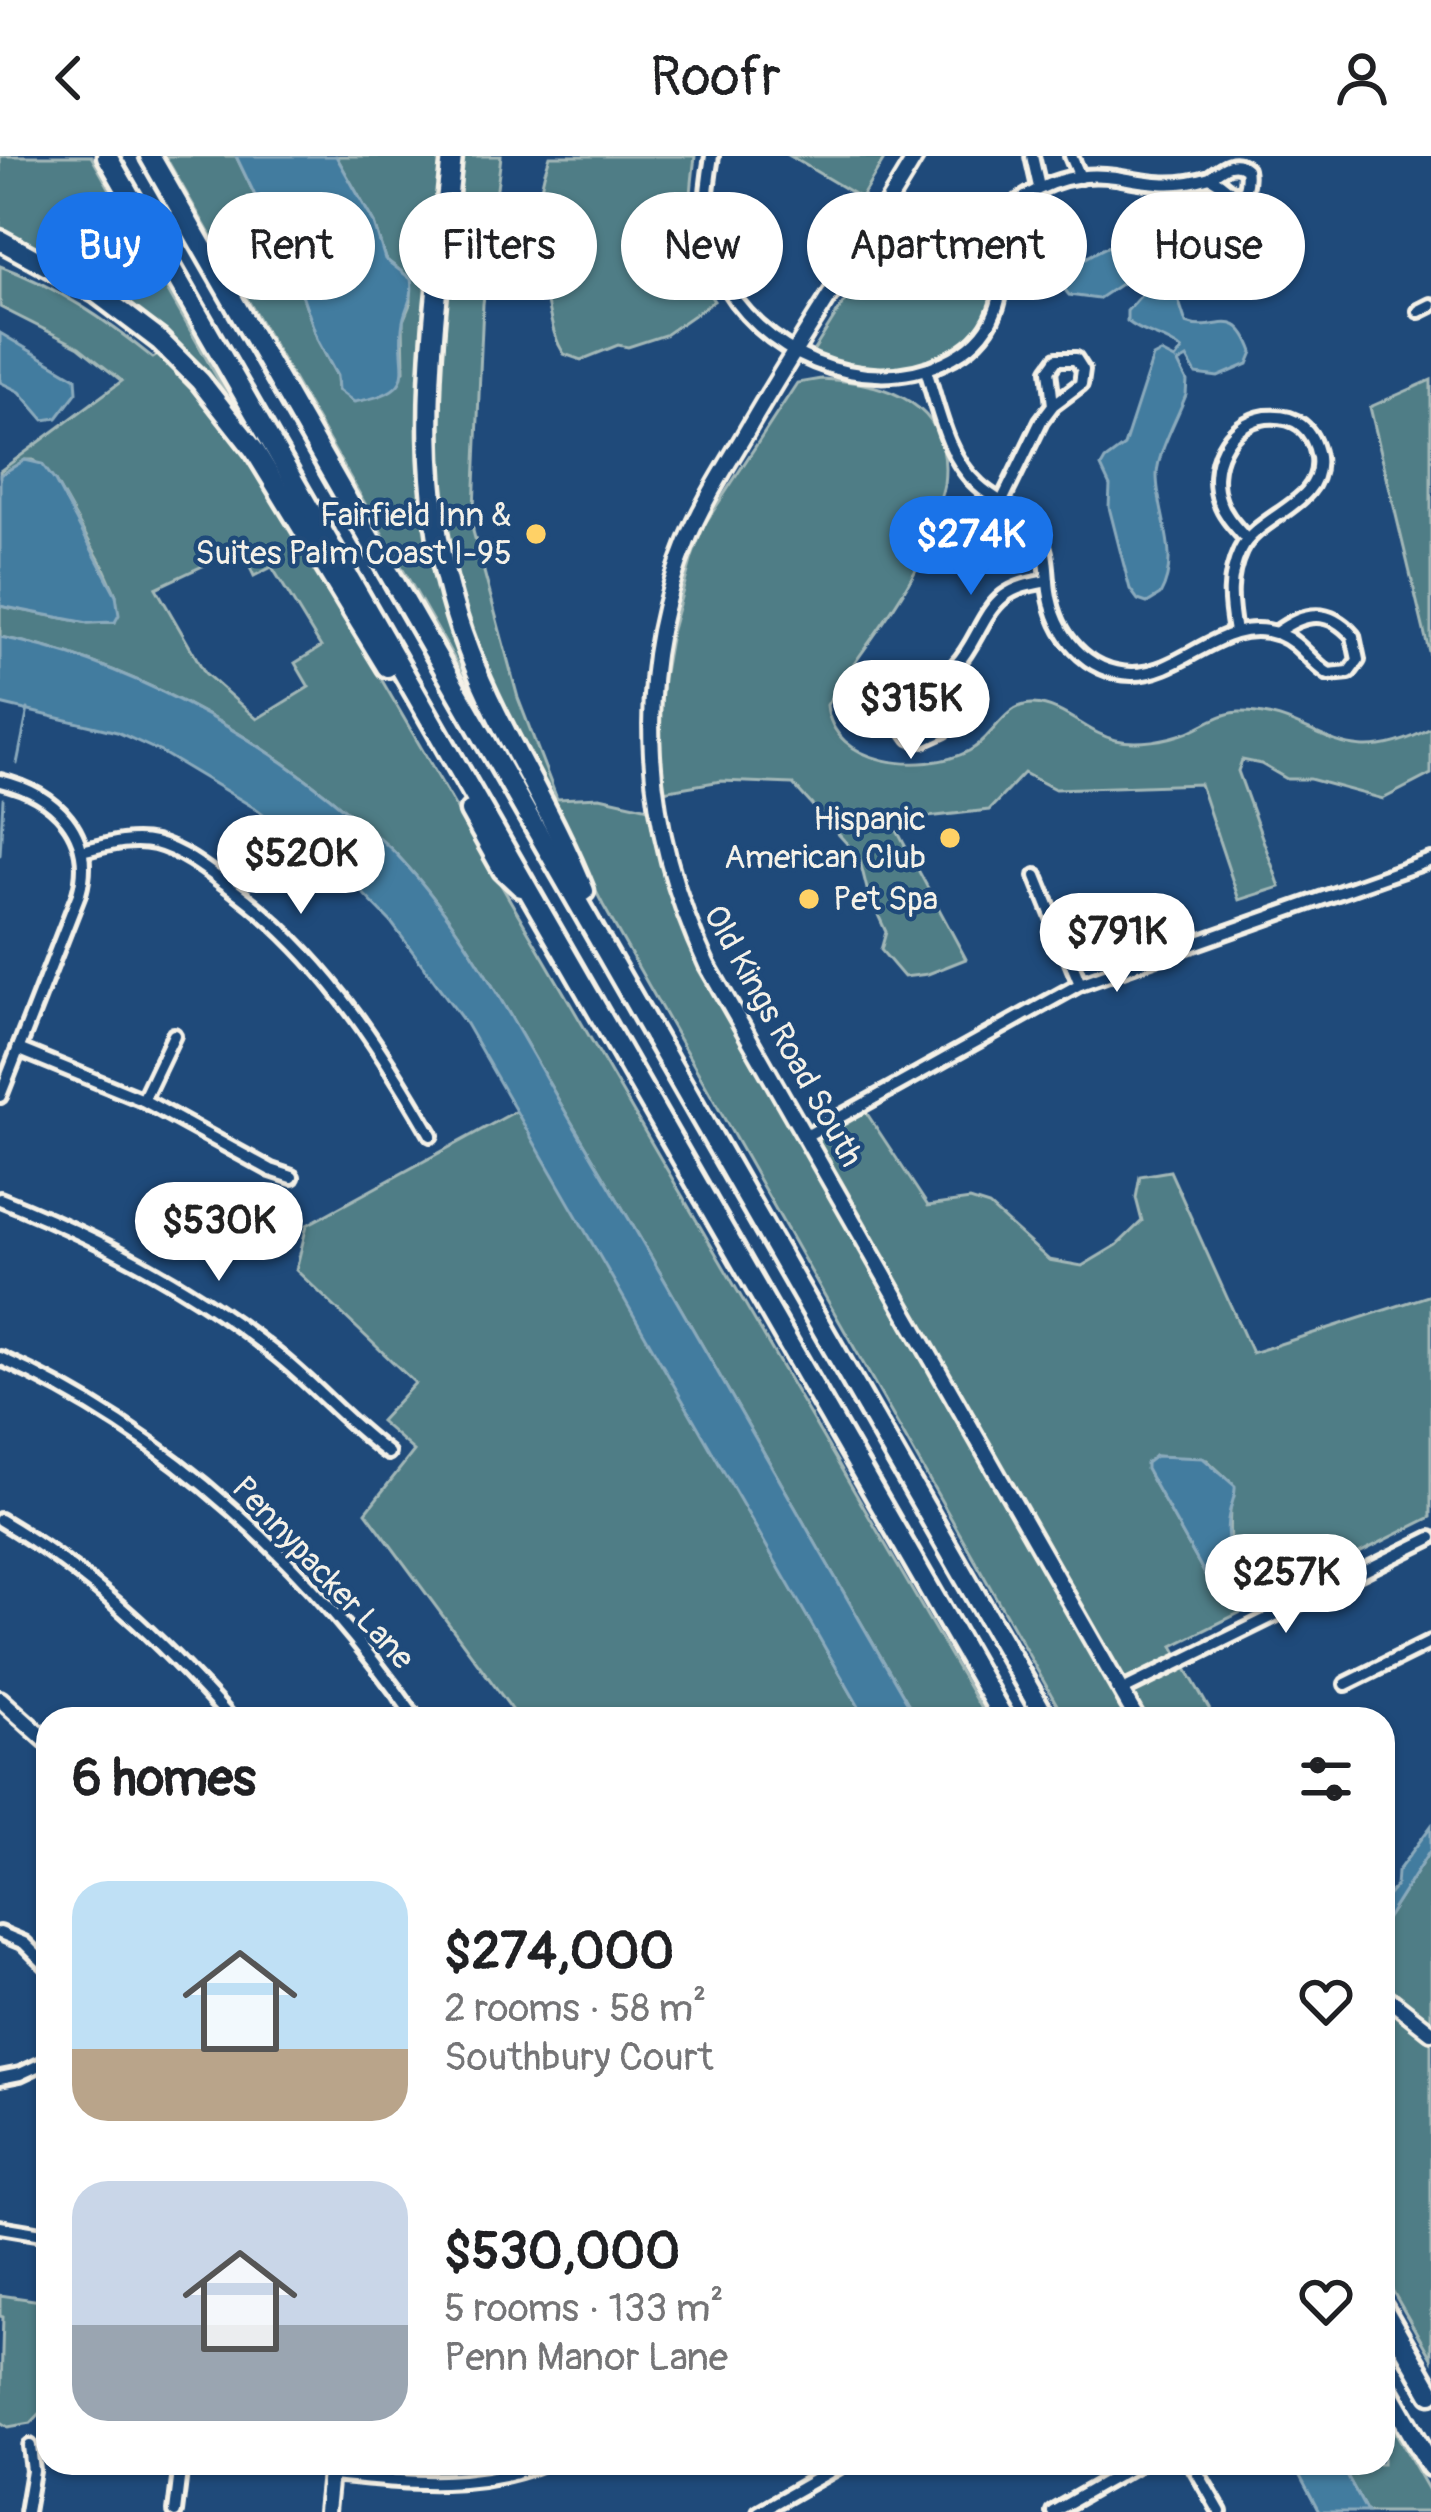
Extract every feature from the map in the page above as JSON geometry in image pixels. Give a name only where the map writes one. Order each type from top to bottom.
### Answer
[{"type":"highway","points":[[106,156],[997,1707]]},
{"type":"highway","points":[[150,156],[1039,1707]]},
{"type":"highway","points":[[452,156],[428,405],[428,468],[436,533],[468,650],[582,884],[607,952]]},
{"type":"highway","points":[[0,240],[112,304],[174,354],[228,413],[384,661],[502,870],[535,900]]},
{"type":"highway","points":[[1395,2329],[1431,2393]]},
{"type":"highway","points":[[1395,2403],[1431,2466]]},
{"type":"street","points":[[712,156],[706,221],[717,269],[744,310],[794,349],[829,368],[889,377],[926,370],[971,345],[987,328],[999,300]]},
{"type":"street","name":"Old Kings Road South","points":[[895,192],[916,156]]},
{"type":"street","points":[[1032,156],[1039,188]]},
{"type":"street","points":[[1071,156],[1080,177]]},
{"type":"street","points":[[1032,192],[1080,177],[1165,186],[1210,177],[1228,165],[1243,166],[1248,180],[1243,192]]},
{"type":"street","points":[[1210,177],[1229,192]]},
{"type":"street","points":[[1239,200],[1261,244],[1258,253],[1245,259],[1230,254],[1225,243],[1239,200]]},
{"type":"street","name":"Old Kings Road South","points":[[826,300],[703,508],[680,559],[656,659],[649,750],[661,830],[689,927],[729,1006],[1130,1707]]},
{"type":"street","points":[[926,370],[960,463],[975,483],[1037,532],[1046,554],[1056,620],[1068,641],[1094,664],[1118,672],[1162,668],[1235,632],[1276,633],[1329,674],[1349,672],[1358,660],[1353,636],[1330,617],[1302,616],[1276,633]]},
{"type":"street","points":[[1002,501],[1053,405]]},
{"type":"street","points":[[1235,632],[1231,578],[1246,540],[1304,496],[1316,480],[1315,446],[1297,422],[1277,417],[1255,420],[1232,436],[1221,454],[1216,474],[1219,499],[1246,540]]},
{"type":"street","points":[[932,686],[945,709],[943,731],[923,740],[910,738],[901,724],[907,704],[962,659],[999,599],[1017,587],[1048,581]]},
{"type":"street","points":[[0,781],[34,791],[54,804],[71,824],[82,851],[80,889],[0,1096]]},
{"type":"street","points":[[82,851],[123,842],[164,846],[254,906],[313,961],[353,1009],[431,1135]]},
{"type":"street","points":[[806,1136],[1080,984],[1431,860]]},
{"type":"street","points":[[1036,876],[1080,984]]},
{"type":"street","points":[[142,1100],[174,1035]]},
{"type":"street","points":[[18,1049],[142,1100],[272,1171],[292,1177]]},
{"type":"street","points":[[0,1199],[98,1241],[199,1299],[276,1354],[388,1453]]},
{"type":"street","name":"Pennypacker Lane","points":[[0,1358],[110,1415],[199,1480],[295,1571],[407,1707]]},
{"type":"street","points":[[0,1520],[104,1592],[220,1707]]},
{"type":"street","points":[[1121,1691],[1431,1538]]},
{"type":"street","points":[[1346,1684],[1431,1642]]},
{"type":"street","points":[[0,1699],[36,1731]]},
{"type":"street","points":[[0,1933],[24,1943],[36,1955]]},
{"type":"street","points":[[1395,2004],[1431,2032]]},
{"type":"street","points":[[0,2078],[36,2067]]},
{"type":"street","points":[[0,2228],[36,2233]]},
{"type":"street","points":[[26,2512],[33,2471],[30,2446]]},
{"type":"street","points":[[176,2512],[180,2475]]},
{"type":"street","points":[[326,2512],[330,2475]]},
{"type":"street","points":[[371,2475],[432,2484],[504,2475]]},
{"type":"street","points":[[487,2475],[488,2480]]},
{"type":"street","points":[[759,2512],[824,2475]]},
{"type":"street","points":[[1053,2512],[1118,2475]]},
{"type":"street","points":[[1199,2475],[1220,2512]]},
{"type":"green space","points":[[0,156],[91,156],[111,192],[36,192],[36,260],[0,235]]},
{"type":"green space","points":[[165,156],[236,156],[253,192],[207,192],[207,229]]},
{"type":"green space","points":[[336,156],[446,156],[444,192],[399,192],[399,270],[385,259],[375,226],[375,192],[356,192]]},
{"type":"green space","points":[[461,156],[501,156],[497,192],[457,192]]},
{"type":"green space","points":[[550,156],[695,156],[692,192],[621,192],[621,300],[714,301],[665,335],[628,347],[618,345],[581,360],[564,354],[546,300],[597,300],[597,192],[540,192]]},
{"type":"green space","points":[[790,156],[886,156],[865,192],[851,192]]},
{"type":"green space","points":[[0,266],[36,281],[36,300],[71,300],[153,358],[161,353],[173,361],[246,447],[980,1707],[910,1707],[492,985],[449,918],[399,857],[273,756],[186,704],[94,663],[0,637],[0,606],[88,623],[115,622],[116,595],[55,481],[33,460],[0,475],[0,471],[122,381],[79,347],[0,307]],"holes":[[[241,548],[254,576],[272,567],[321,647],[295,663],[309,687],[257,719],[205,673],[156,588]]]},
{"type":"green space","points":[[93,300],[173,300],[239,416],[197,372]]},
{"type":"green space","points":[[248,300],[304,300],[337,376],[338,390],[363,400],[378,395],[404,371],[403,321],[411,300],[438,300],[427,501],[497,733]]},
{"type":"green space","points":[[445,300],[483,300],[473,531],[518,698],[557,799],[600,797],[649,808],[671,898],[710,987],[1121,1707],[1058,1707],[603,905],[494,692],[458,600],[437,498],[434,392]]},
{"type":"green space","points":[[845,300],[993,300],[972,338],[924,364],[866,367],[812,353]]},
{"type":"green space","points":[[821,379],[869,385],[911,402],[938,434],[944,456],[943,488],[921,559],[827,705],[833,725],[862,753],[905,763],[950,758],[977,745],[1014,709],[1033,704],[1055,709],[1105,736],[1133,742],[1180,735],[1239,712],[1266,714],[1329,739],[1372,747],[1431,728],[1431,774],[1383,799],[1310,779],[1287,779],[1261,764],[1242,760],[1238,771],[1280,887],[1239,900],[1200,784],[1055,789],[1024,773],[989,810],[901,820],[895,827],[966,959],[928,974],[904,977],[881,950],[886,932],[868,893],[859,857],[793,784],[721,781],[663,791],[659,735],[663,678],[671,633],[704,525],[797,383]]},
{"type":"green space","points":[[1431,380],[1431,660],[1370,407]]},
{"type":"green space","points":[[858,1100],[928,1206],[970,1200],[989,1206],[1049,1260],[1082,1266],[1117,1245],[1142,1221],[1136,1198],[1140,1176],[1170,1171],[1252,1353],[1431,1295],[1431,1517],[1173,1646],[1208,1707],[1136,1707],[911,1315],[810,1126]],"holes":[[[1155,1456],[1207,1460],[1232,1483],[1231,1544],[1242,1582],[1235,1595],[1218,1594],[1211,1585],[1149,1474]]]},
{"type":"green space","points":[[516,1111],[859,1707],[510,1707],[366,1512],[414,1451],[380,1421],[415,1383],[296,1270],[307,1225]]},
{"type":"green space","points":[[1431,1849],[1431,2023],[1395,1995],[1395,1905]]},
{"type":"green space","points":[[1395,2012],[1431,2040],[1431,2358],[1395,2295]]},
{"type":"green space","points":[[0,2295],[36,2300],[36,2418],[31,2423],[8,2427],[0,2422]]},
{"type":"green space","points":[[1395,2431],[1431,2494],[1431,2512],[1367,2512],[1347,2475],[1395,2475]]},
{"type":"water","points":[[236,156],[336,156],[356,192],[253,192]]},
{"type":"water","points":[[375,226],[385,259],[399,270],[399,300],[409,300],[401,334],[400,382],[377,397],[354,402],[338,390],[337,376],[304,300],[375,300]]},
{"type":"water","points":[[1110,246],[1111,290],[1098,299],[1087,297],[1087,257]]},
{"type":"water","points":[[1137,300],[1179,300],[1186,323],[1232,324],[1253,352],[1248,364],[1218,377],[1196,374],[1187,358],[1178,363],[1187,381],[1186,395],[1157,475],[1169,565],[1160,595],[1147,603],[1130,589],[1109,507],[1110,486],[1101,467],[1124,446],[1153,357],[1161,353],[1175,360],[1182,350],[1127,321],[1127,311]]},
{"type":"water","points":[[0,333],[76,378],[77,392],[57,418],[44,420],[20,392],[0,382]]},
{"type":"water","points":[[25,460],[42,464],[55,481],[116,595],[119,615],[115,622],[88,623],[0,606],[0,475]]},
{"type":"water","points":[[0,637],[94,663],[230,729],[313,785],[394,851],[449,918],[492,985],[910,1707],[859,1707],[466,1024],[391,922],[353,883],[258,810],[161,752],[117,732],[0,704]]},
{"type":"water","points":[[1155,1456],[1203,1458],[1235,1486],[1227,1532],[1242,1582],[1235,1595],[1223,1597],[1211,1585],[1146,1469]]},
{"type":"water","points":[[1431,1826],[1431,1849],[1395,1905],[1397,1872]]},
{"type":"water","points":[[1299,2475],[1347,2475],[1367,2512],[1319,2512]]},
{"type":"waterway","points":[[17,764],[28,709]]},
{"type":"waterway","points":[[0,855],[3,799]]},
{"type":"place","name":"Fairfield Inn & Suites Palm Coast I-95","points":[[536,534]]},
{"type":"place","name":"Hispanic American Club","points":[[950,838]]},
{"type":"place","name":"Pet Spa","points":[[809,899]]}]
